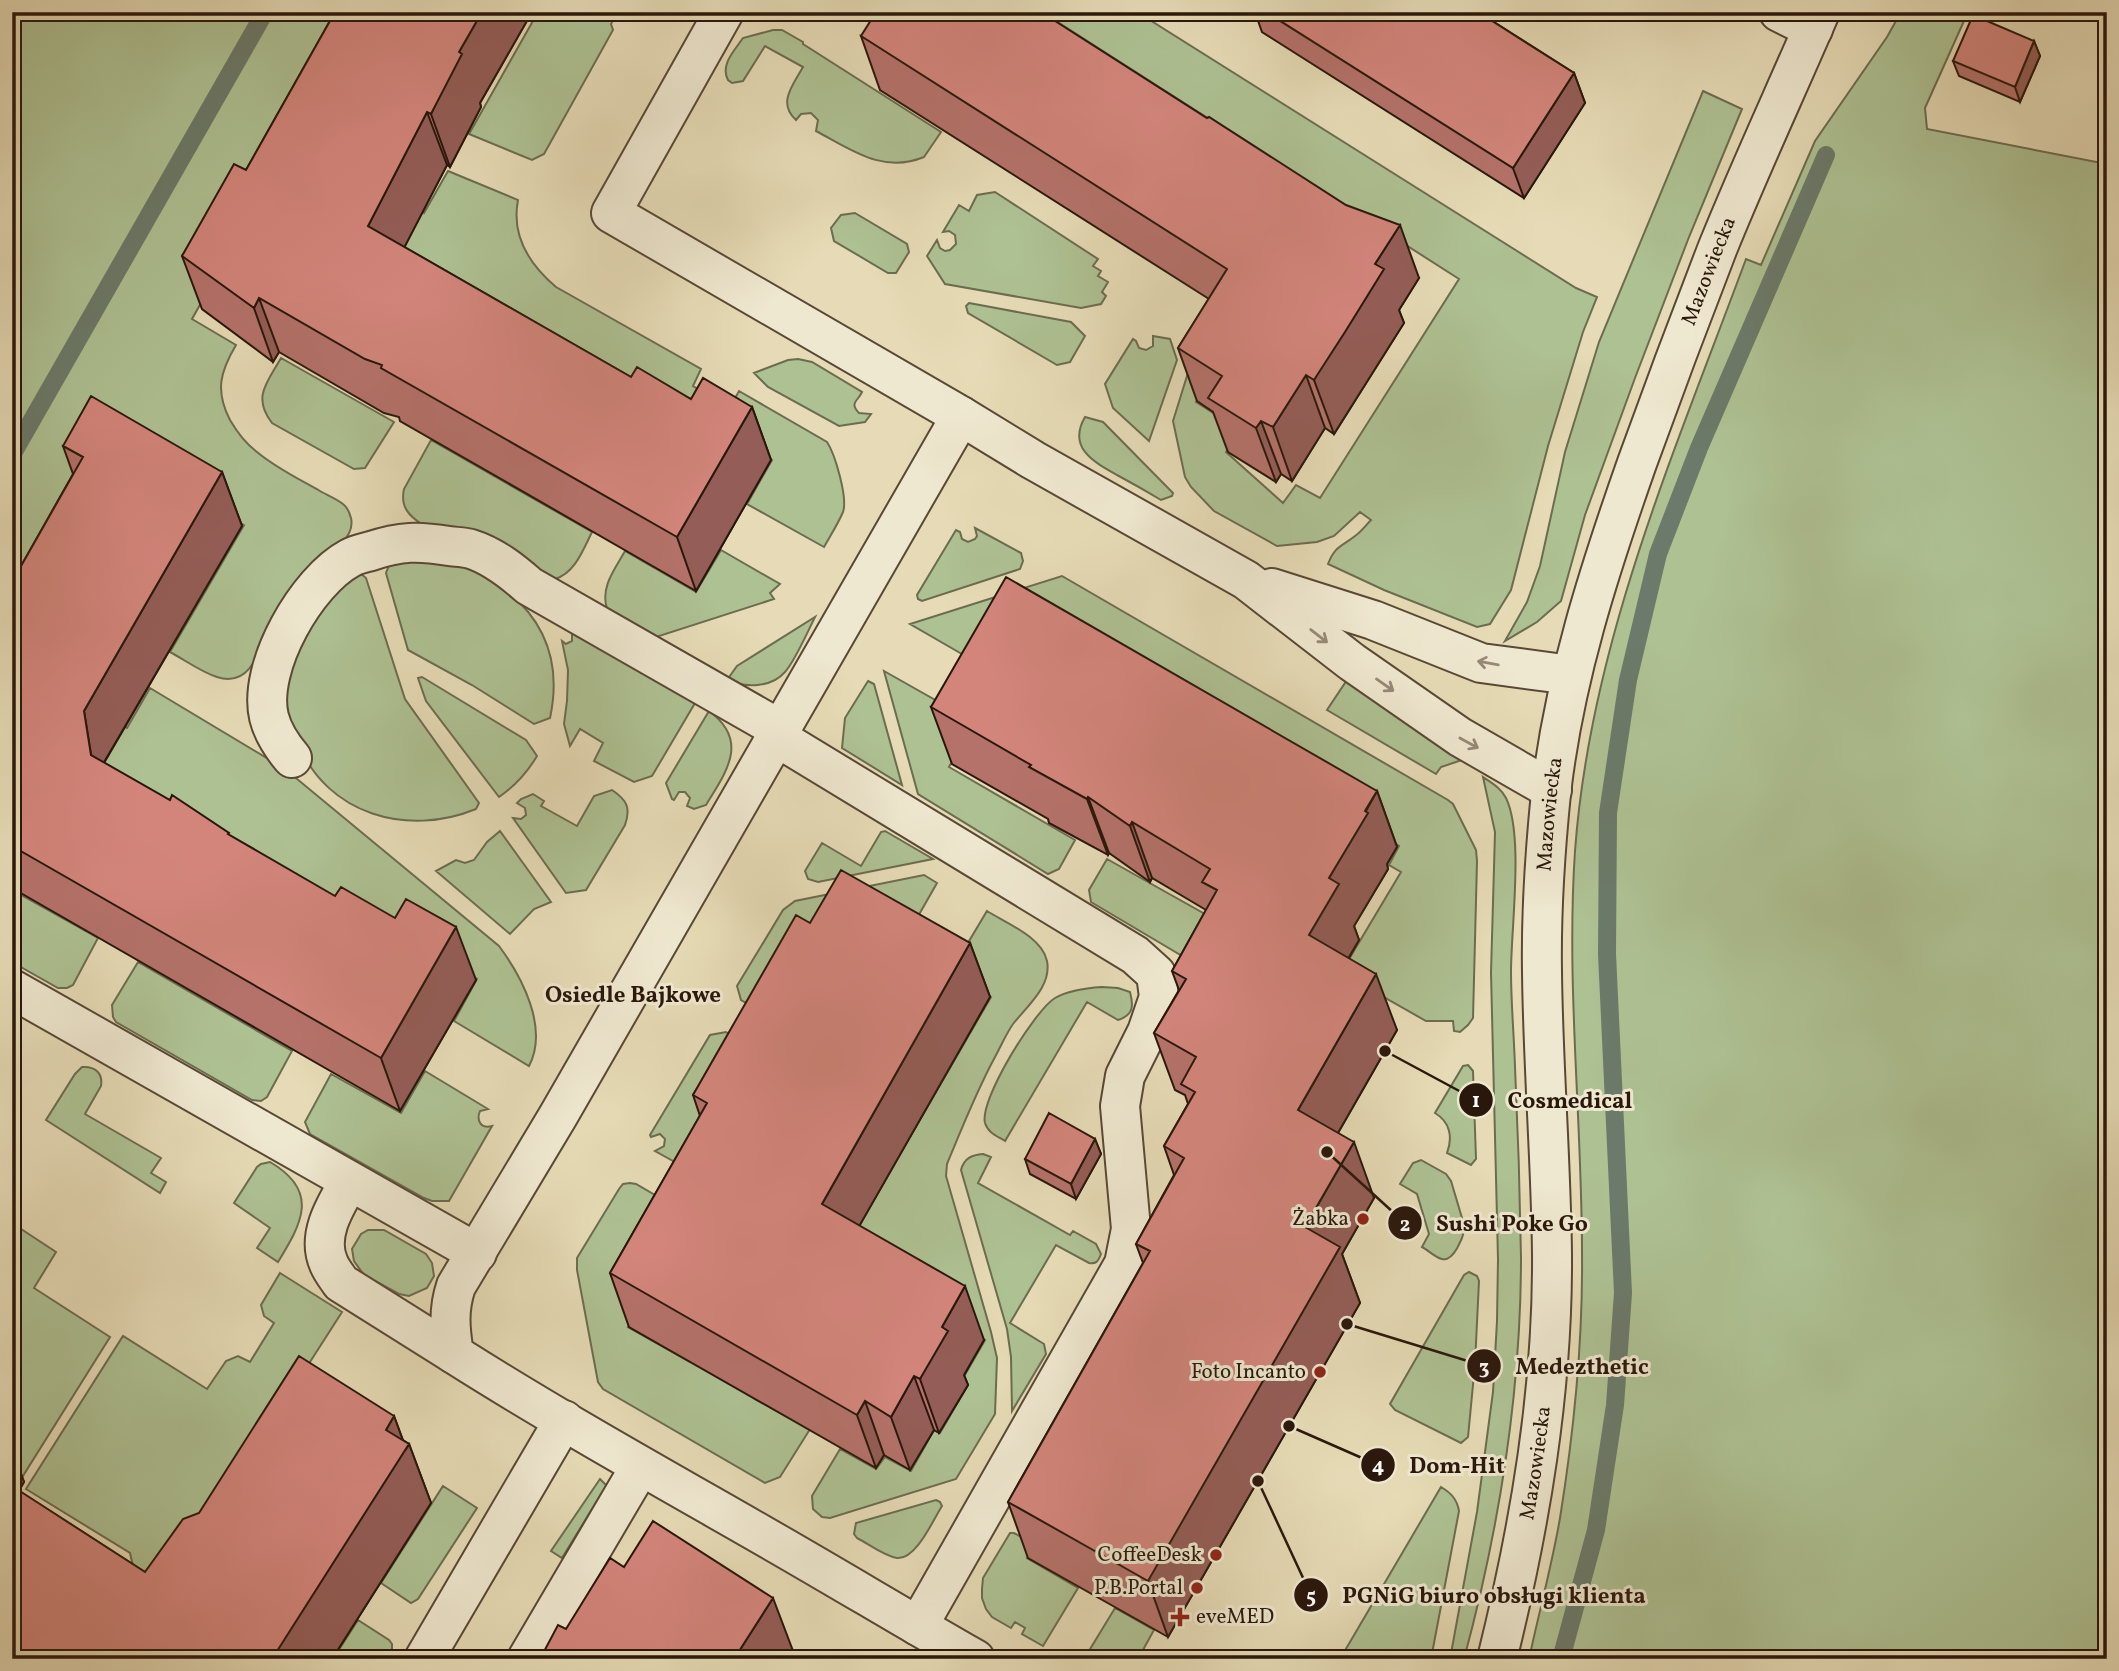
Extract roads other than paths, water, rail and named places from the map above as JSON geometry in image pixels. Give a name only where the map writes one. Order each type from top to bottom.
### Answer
[{"type":"street","points":[[724,12],[611,213],[1033,460],[1246,580],[1352,662],[1460,737],[1552,789]]},
{"type":"street","points":[[1779,12],[1816,21]]},
{"type":"street","name":"Mazowiecka","points":[[1497,1659],[1528,1517],[1545,1394],[1550,1325],[1552,1256],[1542,970],[1546,849],[1558,740],[1584,625],[1652,421],[1718,248],[1816,21]]},
{"type":"street","points":[[454,1354],[450,1303],[456,1286],[780,734],[961,416]]},
{"type":"street","points":[[292,758],[277,739],[268,715],[269,685],[276,657],[297,611],[328,573],[351,557],[389,545],[409,542],[470,549],[497,561],[529,586],[780,734],[1135,955],[1156,974],[1158,997],[1147,1032],[1125,1076],[1120,1106],[1131,1229],[1124,1264],[918,1626]]},
{"type":"street","points":[[1246,580],[1373,620],[1481,663],[1571,675]]},
{"type":"street","points":[[12,989],[477,1253]]},
{"type":"street","points":[[349,1182],[335,1206],[325,1233],[324,1249],[329,1265],[341,1283],[640,1466],[975,1659]]},
{"type":"street","points":[[424,1659],[564,1420]]},
{"type":"street","points":[[527,1659],[640,1466]]},
{"type":"waterway","points":[[12,455],[265,12]]},
{"type":"waterway","points":[[1561,1659],[1596,1530],[1615,1405],[1623,1293],[1607,954],[1608,813],[1628,680],[1658,554],[1699,448],[1826,155]]},
{"type":"place","name":"Cosmedical","points":[[1385,1051]]},
{"type":"place","name":"Sushi Poke Go","points":[[1327,1152]]},
{"type":"place","name":"Żabka","points":[[1363,1219]]},
{"type":"place","name":"Medezthetic","points":[[1347,1324]]},
{"type":"place","name":"Foto Incanto","points":[[1320,1372]]},
{"type":"place","name":"Dom-Hit","points":[[1289,1426]]},
{"type":"place","name":"PGNiG biuro obsługi klienta","points":[[1258,1481]]},
{"type":"place","name":"CoffeeDesk","points":[[1216,1555]]},
{"type":"place","name":"P.B.Portal","points":[[1197,1588]]},
{"type":"place","name":"eveMED","points":[[1180,1617]]},
{"type":"district","name":"Osiedle Bajkowe","points":[[633,996]]}]
